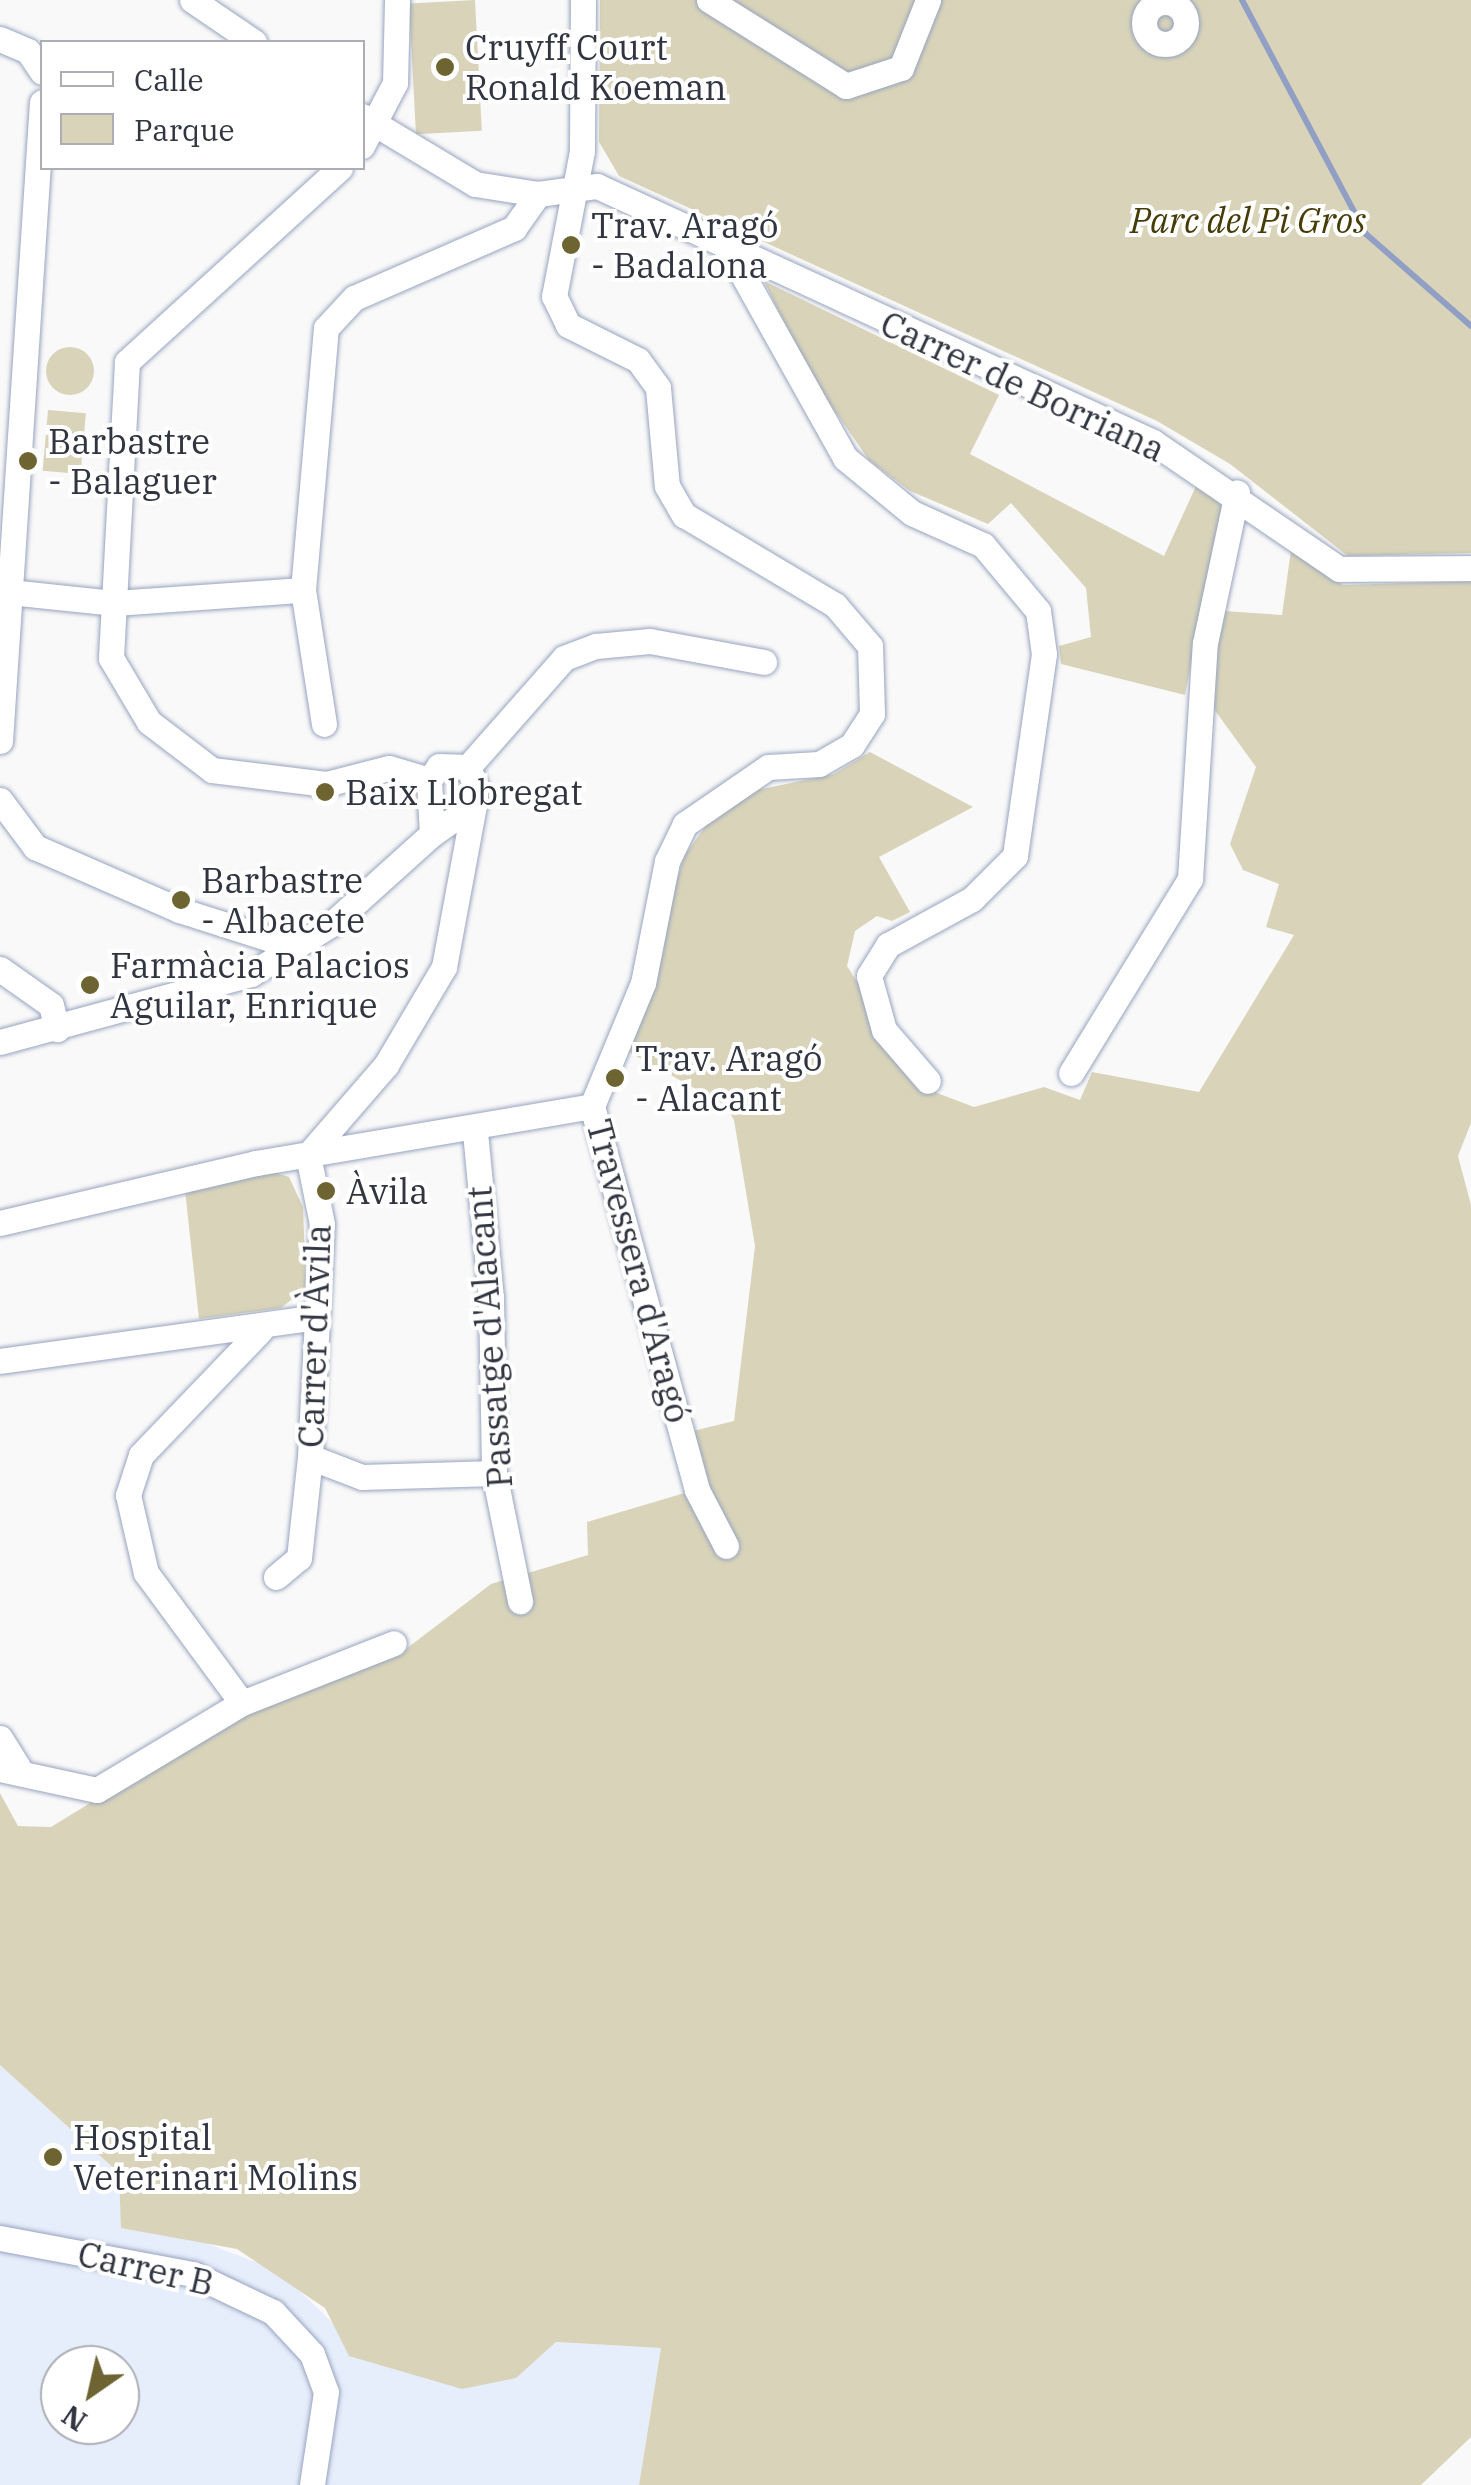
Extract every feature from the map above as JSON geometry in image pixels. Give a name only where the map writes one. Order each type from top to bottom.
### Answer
[{"type":"street","points":[[192,0],[251,40]]},
{"type":"street","points":[[397,0],[398,62],[368,130],[475,184],[538,194],[569,184]]},
{"type":"street","points":[[709,0],[846,86],[901,68],[928,0]]},
{"type":"street","name":"Travessera d'Aragó","points":[[587,7],[582,150],[569,184],[554,296],[568,325],[638,360],[658,388],[666,486],[684,514],[835,605],[870,646],[872,714],[852,746],[820,764],[768,767],[685,824],[667,861],[642,983],[592,1106],[698,1490],[726,1546]]},
{"type":"street","points":[[0,39],[28,51],[40,69]]},
{"type":"street","points":[[0,740],[10,403],[40,121]]},
{"type":"street","points":[[338,170],[127,362],[112,658],[128,691],[174,748],[212,770],[326,784],[389,768],[429,788]]},
{"type":"street","name":"Carrer de Borriana","points":[[569,184],[596,186],[730,252],[1153,442],[1237,492],[1338,569],[1471,568]]},
{"type":"street","points":[[324,724],[303,590],[334,312],[514,228],[538,194]]},
{"type":"street","points":[[730,252],[845,458],[912,513],[983,545],[1038,610],[1044,654],[1014,856],[972,899],[888,945],[869,976],[884,1030],[928,1081]]},
{"type":"street","points":[[1071,1074],[1186,892],[1205,643],[1237,492]]},
{"type":"street","points":[[4,592],[114,602],[303,590]]},
{"type":"street","points":[[468,767],[564,658],[596,646],[650,640],[764,662]]},
{"type":"street","points":[[402,864],[439,766],[468,767]]},
{"type":"street","points":[[308,1155],[386,1066],[444,967],[462,891],[474,805],[468,767]]},
{"type":"street","points":[[429,788],[432,834]]},
{"type":"street","points":[[0,800],[34,847],[295,947]]},
{"type":"street","points":[[0,1042],[234,980],[295,947],[402,864],[432,834],[474,805]]},
{"type":"street","points":[[402,864],[432,848],[449,851],[462,891]]},
{"type":"street","points":[[0,968],[51,1005],[57,1029]]},
{"type":"street","points":[[0,1223],[308,1155],[474,1132],[592,1106]]},
{"type":"street","name":"Passatge d'Alacant","points":[[474,1132],[492,1298],[494,1473],[520,1602]]},
{"type":"street","name":"Carrer d'Àvila","points":[[276,1577],[300,1558],[310,1457],[322,1224],[308,1155]]},
{"type":"street","points":[[0,1361],[261,1330],[317,1317]]},
{"type":"street","points":[[242,1703],[146,1573],[128,1495],[141,1455],[261,1330]]},
{"type":"street","points":[[310,1457],[362,1477],[494,1473]]},
{"type":"street","points":[[0,1738],[9,1768],[98,1790],[242,1703],[394,1643]]},
{"type":"street","name":"Carrer B","points":[[0,2238],[193,2274],[274,2312],[312,2354],[326,2392],[312,2485]]},
{"type":"shaded area","points":[[0,2065],[119,2173],[126,2196],[195,2239],[279,2271],[340,2330],[661,2348],[639,2485],[0,2485]]},
{"type":"green space","name":"Cruyff Court Ronald Koeman","points":[[475,0],[482,131],[416,134],[409,3]]},
{"type":"green space","name":"Parc del Pi Gros","points":[[600,0],[1471,0],[1471,553],[1348,556],[1230,464],[1157,421],[619,176],[599,142]]},
{"type":"green space","points":[[764,281],[999,395],[970,454],[1164,556],[1196,486],[1216,498],[1222,507],[1185,695],[1061,664],[1059,646],[1091,637],[1086,588],[1011,503],[988,524],[910,491],[869,460],[809,374]]},
{"type":"green space","points":[[70,347],[87,354],[94,371],[87,388],[70,395],[53,388],[46,371],[53,354]]},
{"type":"green space","points":[[48,410],[86,413],[81,474],[43,471]]},
{"type":"green space","points":[[1291,550],[1343,585],[1471,581],[1471,1123],[1458,1156],[1471,1205],[1471,2437],[1421,2485],[639,2485],[661,2348],[556,2342],[516,2378],[462,2389],[349,2356],[325,2308],[237,2249],[121,2228],[119,2173],[0,2065],[0,1793],[18,1826],[51,1827],[240,1711],[406,1649],[491,1584],[588,1555],[587,1522],[708,1486],[693,1431],[734,1421],[755,1246],[734,1120],[725,1105],[627,1051],[684,856],[713,816],[752,791],[834,774],[870,752],[973,807],[879,857],[910,912],[892,921],[877,916],[855,931],[847,966],[924,1088],[974,1107],[1044,1087],[1080,1100],[1092,1072],[1199,1092],[1294,935],[1266,927],[1279,884],[1243,870],[1230,844],[1256,767],[1206,698],[1223,611],[1282,615]]},
{"type":"green space","points":[[273,1172],[289,1177],[303,1207],[306,1288],[281,1308],[199,1319],[185,1190]]},
{"type":"waterway","points":[[1242,0],[1366,234],[1471,326]]},
{"type":"place","name":"Cruyff Court Ronald Koeman","points":[[445,67]]},
{"type":"place","name":"Trav. Aragó - Badalona","points":[[571,245]]},
{"type":"place","name":"Barbastre - Balaguer","points":[[28,461]]},
{"type":"place","name":"Baix Llobregat","points":[[325,792]]},
{"type":"place","name":"Barbastre - Albacete","points":[[181,900]]},
{"type":"place","name":"Farmàcia Palacios Aguilar, Enrique","points":[[90,985]]},
{"type":"place","name":"Trav. Aragó - Alacant","points":[[615,1078]]},
{"type":"place","name":"Àvila","points":[[326,1191]]},
{"type":"place","name":"Hospital Veterinari Molins","points":[[53,2157]]}]
